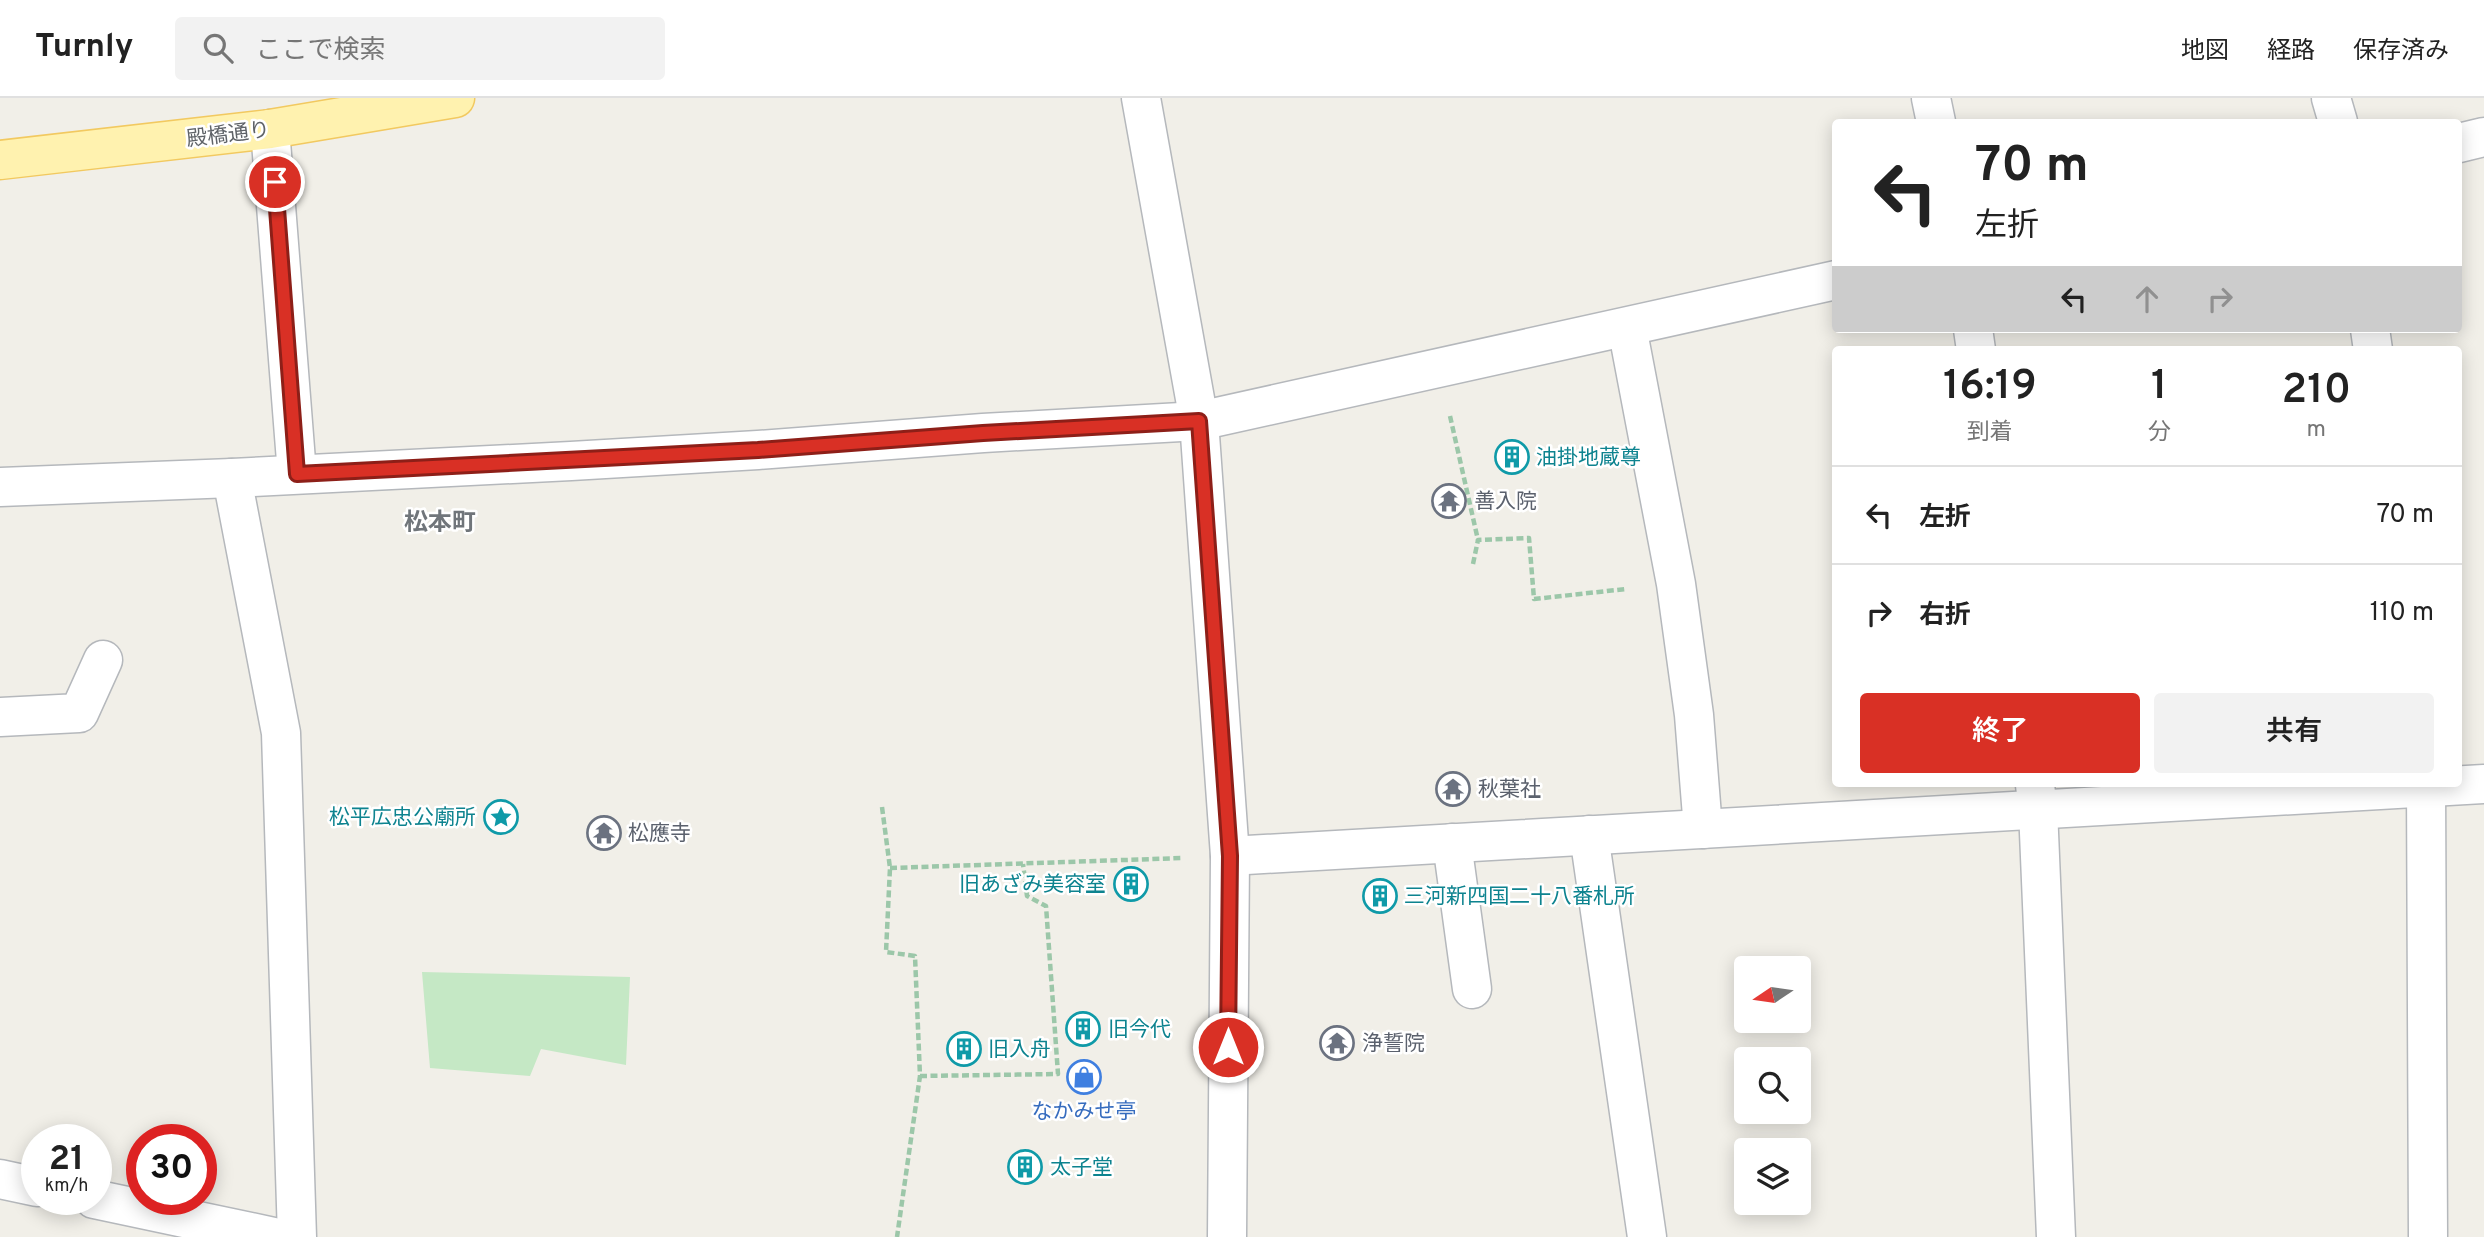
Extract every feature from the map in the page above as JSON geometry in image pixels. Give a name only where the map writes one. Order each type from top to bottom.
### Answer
[{"type":"main road","name":"殿橋通り","points":[[0,160],[270,129],[455,98]]},
{"type":"street","points":[[1141,98],[1199,421],[1230,856],[1227,1237]]},
{"type":"street","points":[[1931,98],[1936,119]]},
{"type":"street","points":[[2331,98],[2337,119]]},
{"type":"street","points":[[270,129],[297,474]]},
{"type":"street","points":[[2462,142],[2484,137]]},
{"type":"street","points":[[0,487],[232,478],[745,451],[983,433],[1199,421],[1832,282]]},
{"type":"street","points":[[1627,327],[1676,584],[1694,715],[1703,829]]},
{"type":"street","points":[[232,478],[281,733],[297,1237]]},
{"type":"street","points":[[0,717],[79,713],[103,660]]},
{"type":"street","points":[[2462,784],[2484,784]]},
{"type":"street","points":[[1230,856],[1703,829],[2036,796],[2355,787]]},
{"type":"street","points":[[2426,787],[2428,1237]]},
{"type":"street","points":[[2036,796],[2056,1237]]},
{"type":"street","points":[[1589,835],[1647,1237]]},
{"type":"street","points":[[1452,843],[1472,989]]},
{"type":"street","points":[[0,1179],[21,1184]]},
{"type":"street","points":[[112,1203],[274,1237]]},
{"type":"path","points":[[1439,368],[1478,540],[1473,564]]},
{"type":"path","points":[[1478,540],[1529,538],[1534,599],[1676,584]]},
{"type":"path","points":[[883,807],[890,868],[886,952],[915,956],[920,1076],[897,1237]]},
{"type":"path","points":[[890,868],[1230,856]]},
{"type":"path","points":[[920,1076],[1058,1074],[1046,906],[1027,896],[1023,864]]},
{"type":"green space","points":[[422,972],[630,977],[626,1065],[541,1049],[530,1076],[430,1068]]},
{"type":"place","name":"油掛地蔵尊","points":[[1512,457]]},
{"type":"place","name":"善入院","points":[[1449,501]]},
{"type":"place","name":"秋葉社","points":[[1453,789]]},
{"type":"place","name":"松平広忠公廟所","points":[[501,817]]},
{"type":"place","name":"松應寺","points":[[604,833]]},
{"type":"place","name":"旧あざみ美容室","points":[[1131,884]]},
{"type":"place","name":"三河新四国二十八番札所","points":[[1380,896]]},
{"type":"place","name":"旧今代","points":[[1083,1029]]},
{"type":"place","name":"浄誓院","points":[[1337,1043]]},
{"type":"place","name":"旧入舟","points":[[964,1049]]},
{"type":"place","name":"なかみせ亭","points":[[1084,1077]]},
{"type":"place","name":"太子堂","points":[[1025,1167]]},
{"type":"district","name":"松本町","points":[[440,522]]},
{"type":"route","points":[[275,182],[297,474],[572,461],[1199,421],[1230,856],[1228,1047]]}]
